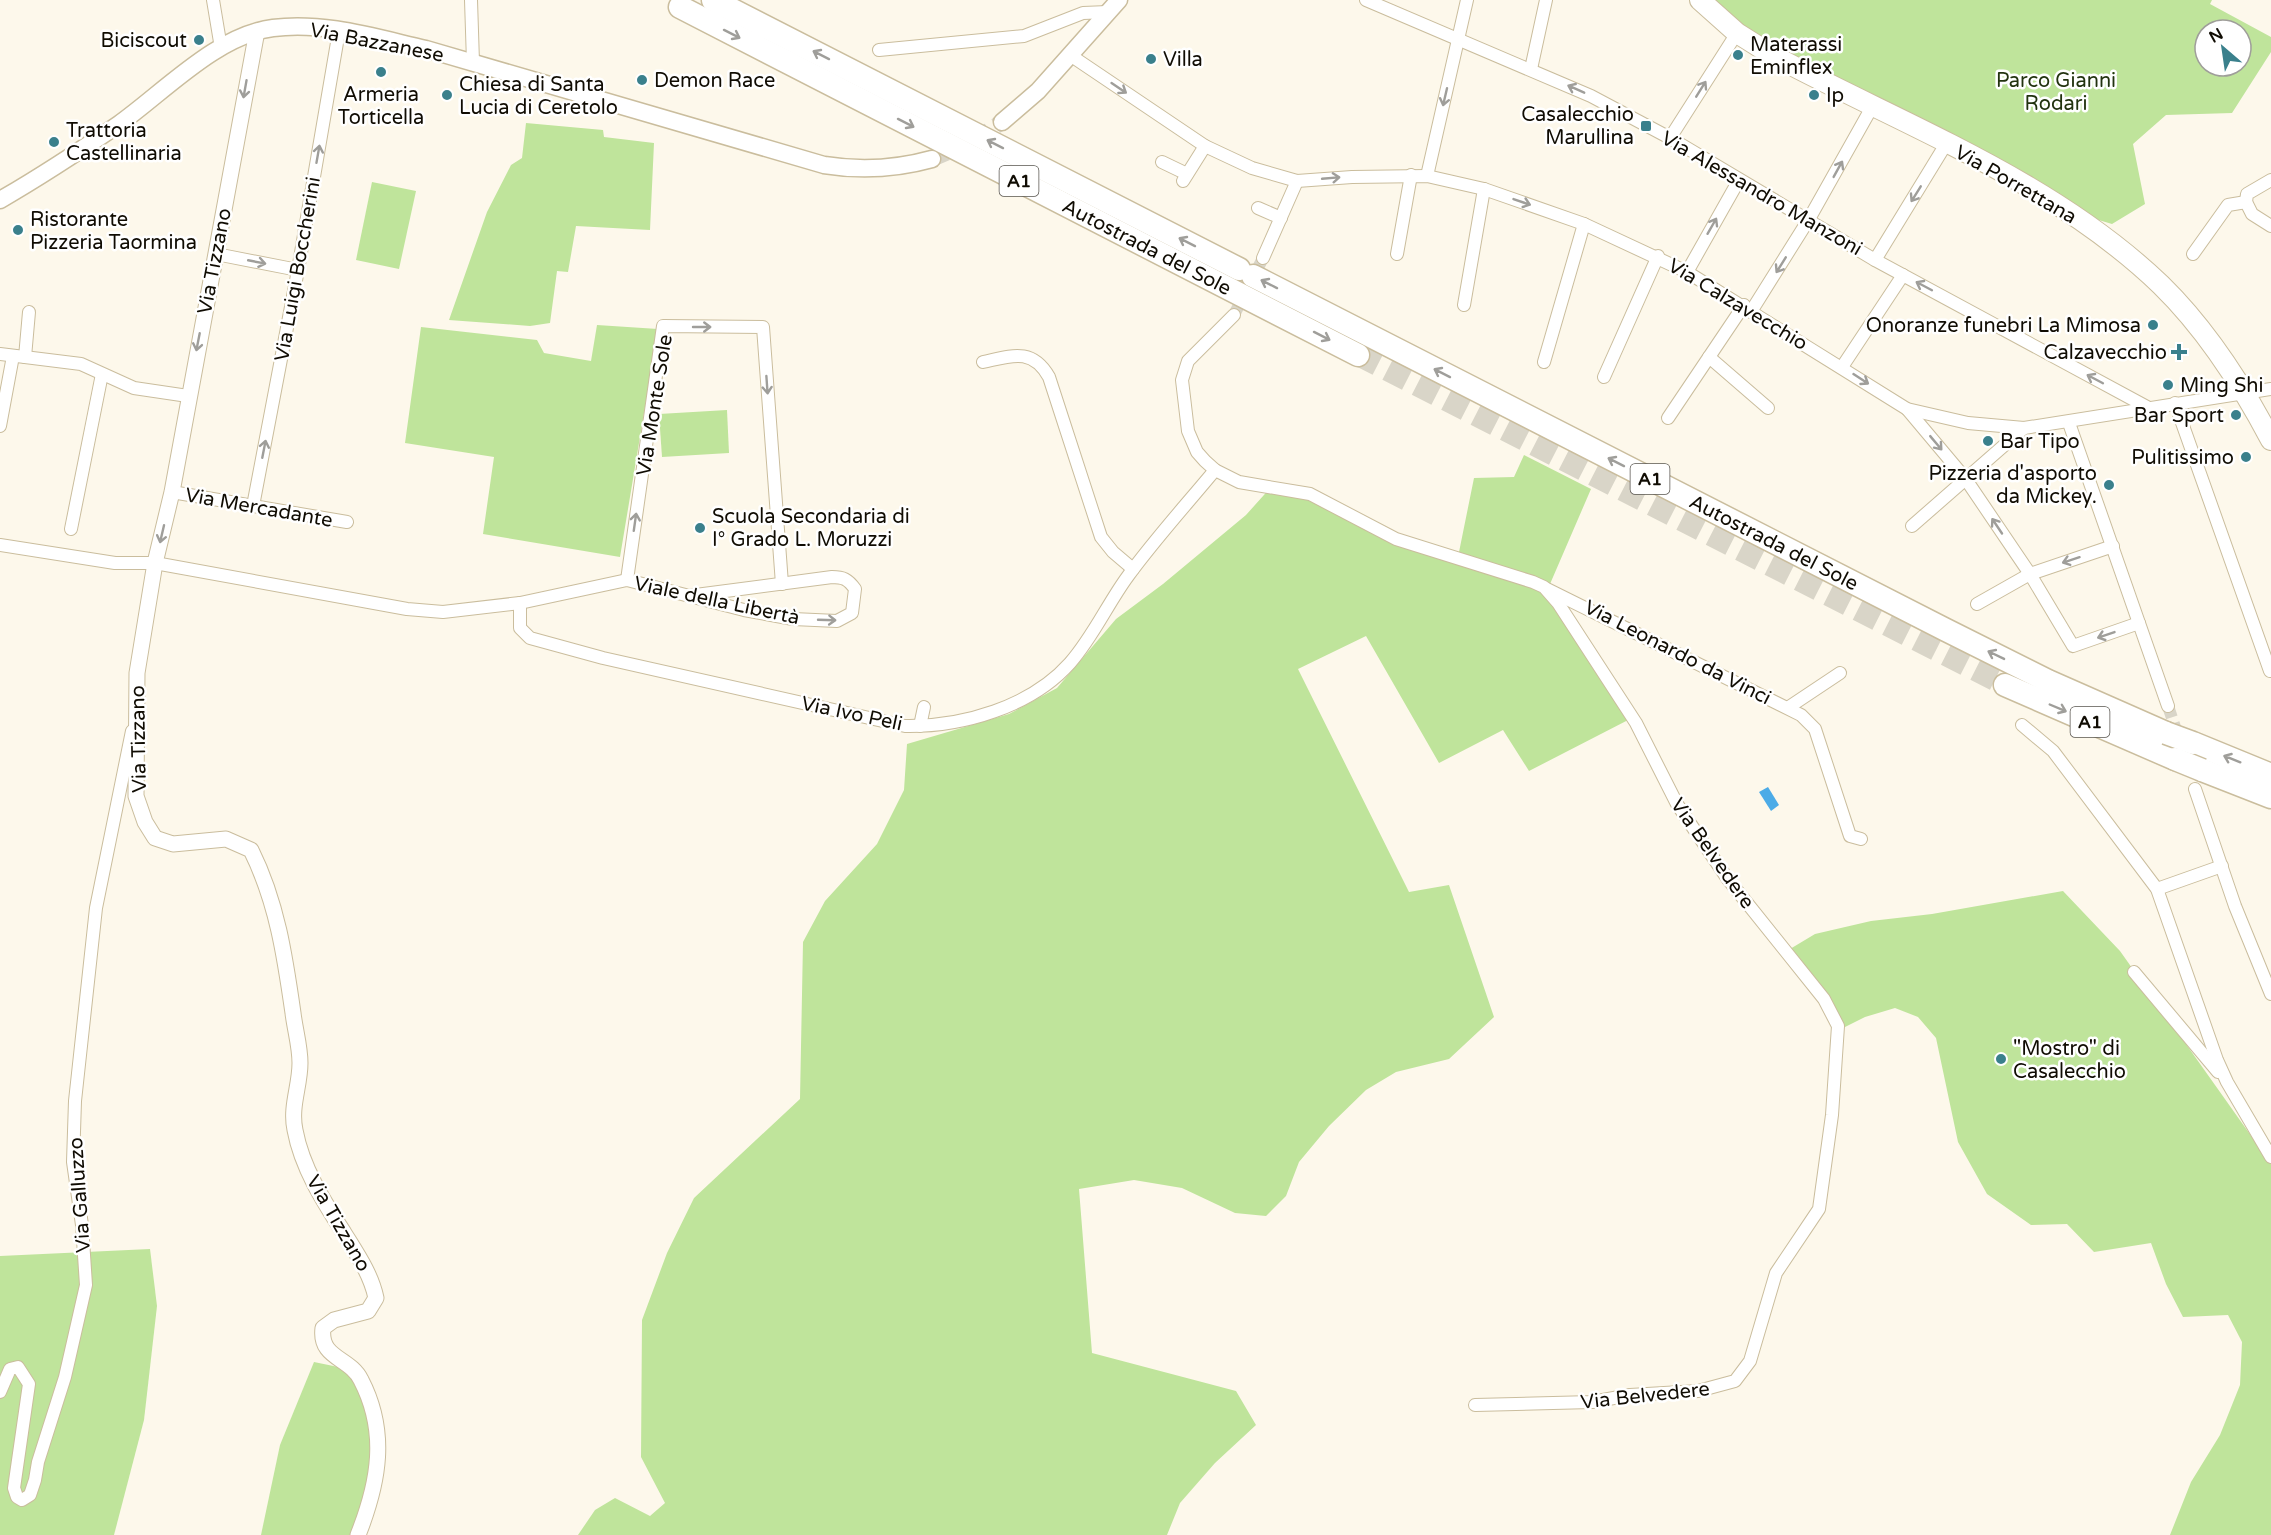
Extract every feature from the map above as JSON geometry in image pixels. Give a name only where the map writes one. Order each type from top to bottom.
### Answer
[{"type":"highway","name":"Autostrada del Sole","points":[[712,0],[1252,268],[2048,681],[2166,733],[2271,775]]},
{"type":"highway","name":"Autostrada del Sole","points":[[681,7],[1358,355]]},
{"type":"highway","name":"A1","points":[[2005,685],[2175,759],[2199,780],[2271,798]]},
{"type":"main road","name":"Via Porrettana","points":[[1700,0],[1737,33],[1772,55],[2019,181],[2082,221],[2127,255],[2162,286],[2196,326],[2244,393],[2271,440]]},
{"type":"main road","points":[[1002,122],[1038,91],[1113,6]]},
{"type":"main road","name":"Via Bazzanese","points":[[0,200],[117,125],[221,48],[257,31],[304,26],[339,31],[473,62],[824,165],[843,169],[885,168],[932,159]]},
{"type":"street","points":[[213,0],[221,48]]},
{"type":"street","points":[[471,0],[473,62]]},
{"type":"street","name":"Via Alessandro Manzoni","points":[[1366,0],[1591,96],[1670,138],[1875,260],[2147,407]]},
{"type":"street","points":[[1427,176],[1467,0]]},
{"type":"street","points":[[1531,69],[1546,0]]},
{"type":"street","points":[[879,50],[1024,36],[1083,13],[1113,6]]},
{"type":"street","name":"Via Tizzano","points":[[257,31],[172,492],[155,563],[137,672],[136,796],[145,822],[155,838],[172,844],[226,839],[251,850],[272,901],[287,970],[300,1061],[298,1091],[293,1106],[295,1130],[308,1169],[324,1202],[366,1270],[376,1298],[368,1311],[334,1320],[323,1328],[322,1340],[327,1350],[361,1378],[379,1436],[380,1452],[358,1535]]},
{"type":"street","name":"Via Luigi Boccherini","points":[[253,506],[298,270],[339,31]]},
{"type":"street","points":[[1670,138],[1737,33]]},
{"type":"street","name":"Via Calzavecchio","points":[[1070,56],[1205,146],[1252,168],[1297,181],[1427,176],[1484,189],[1584,224],[1658,256],[1687,272],[1907,409],[1968,423],[2024,428],[2069,423],[2147,407],[2271,389]]},
{"type":"street","points":[[1668,418],[1709,357],[1748,308],[1809,219],[1872,107]]},
{"type":"street","points":[[1875,260],[1946,144]]},
{"type":"street","points":[[1162,162],[1185,178],[1205,146]]},
{"type":"street","points":[[1397,254],[1411,175]]},
{"type":"street","points":[[1687,272],[1739,180]]},
{"type":"street","points":[[2271,180],[2247,194],[2246,202],[2252,214],[2271,226]]},
{"type":"street","points":[[1252,268],[1281,218],[1297,181]]},
{"type":"street","points":[[1464,304],[1484,189]]},
{"type":"street","points":[[2193,254],[2228,205],[2246,202]]},
{"type":"street","points":[[1258,208],[1281,218]]},
{"type":"street","points":[[1544,362],[1584,224]]},
{"type":"street","points":[[216,254],[298,270]]},
{"type":"street","points":[[1604,377],[1658,256]]},
{"type":"street","points":[[1842,367],[1903,275]]},
{"type":"street","points":[[0,426],[13,356],[30,312]]},
{"type":"street","name":"Via Belvedere","points":[[1234,315],[1188,361],[1182,380],[1185,419],[1191,441],[1197,452],[1215,470],[1239,482],[1281,487],[1310,494],[1396,539],[1517,576],[1544,587],[1558,603],[1636,723],[1677,804],[1721,869],[1824,999],[1838,1026],[1832,1115],[1819,1209],[1776,1273],[1750,1361],[1735,1382],[1698,1391],[1630,1395],[1592,1402],[1475,1405]]},
{"type":"street","name":"Via Monte Sole","points":[[627,580],[663,326],[763,327]]},
{"type":"street","name":"Viale della Libertà","points":[[0,545],[115,563],[155,563],[407,609],[443,612],[520,603],[627,580],[792,619],[837,621],[852,613],[855,589],[842,577],[782,584],[763,327]]},
{"type":"street","points":[[13,356],[81,364],[134,388],[188,396]]},
{"type":"street","points":[[983,362],[1027,356],[1042,365],[1049,377],[1101,537],[1113,552],[1133,570]]},
{"type":"street","points":[[1709,357],[1768,408]]},
{"type":"street","points":[[71,530],[102,374]]},
{"type":"street","points":[[2175,403],[2270,671]]},
{"type":"street","points":[[1907,409],[1965,478],[2030,574],[2073,646],[2139,623]]},
{"type":"street","points":[[2069,423],[2168,706]]},
{"type":"street","points":[[1912,526],[2024,428]]},
{"type":"street","name":"Via Ivo Peli","points":[[520,603],[520,628],[530,638],[730,687],[905,726],[920,726],[983,714],[1019,700],[1049,684],[1071,662],[1133,570],[1215,470]]},
{"type":"street","name":"Via Mercadante","points":[[172,492],[347,522]]},
{"type":"street","points":[[1977,604],[2030,574],[2113,546]]},
{"type":"street","points":[[687,596],[782,584]]},
{"type":"street","name":"Via Leonardo da Vinci","points":[[1544,587],[1789,707],[1840,673]]},
{"type":"street","points":[[920,726],[924,707]]},
{"type":"street","points":[[1789,707],[1815,729],[1850,836],[1861,840]]},
{"type":"street","name":"Via Galluzzo","points":[[0,1392],[10,1369],[18,1367],[29,1384],[14,1488],[17,1497],[22,1500],[30,1495],[35,1480],[38,1462],[65,1377],[86,1285],[82,1225],[73,1162],[75,1101],[96,908],[136,709]]},
{"type":"street","points":[[2022,725],[2053,751],[2157,889],[2217,1060],[2227,1082],[2271,1157]]},
{"type":"street","points":[[2199,780],[2235,906],[2271,994]]},
{"type":"street","points":[[2157,889],[2222,866]]},
{"type":"street","points":[[2134,972],[2227,1082]]},
{"type":"green space","name":"Parco Gianni Rodari","points":[[1713,0],[2212,0],[2210,4],[2236,18],[2193,18],[2193,78],[2253,78],[2253,27],[2271,37],[2271,52],[2232,113],[2166,115],[2133,144],[2145,204],[2112,224],[2092,218],[1749,33]]},
{"type":"green space","points":[[526,123],[603,130],[604,137],[654,143],[650,230],[576,226],[568,272],[557,271],[550,323],[530,326],[449,320],[487,212],[511,165],[522,158]]},
{"type":"green space","points":[[372,182],[416,191],[399,269],[356,260]]},
{"type":"green space","points":[[597,325],[658,329],[620,557],[483,534],[494,457],[405,443],[421,327],[537,340],[544,353],[591,361]]},
{"type":"green space","points":[[727,410],[729,453],[662,457],[659,414]]},
{"type":"green space","points":[[1524,455],[1591,489],[1547,591],[1632,718],[1529,771],[1503,730],[1439,763],[1366,636],[1298,669],[1409,892],[1449,885],[1494,1017],[1449,1059],[1396,1072],[1366,1090],[1329,1126],[1299,1162],[1286,1196],[1266,1216],[1235,1213],[1182,1188],[1134,1180],[1079,1189],[1092,1353],[1236,1391],[1256,1425],[1215,1463],[1180,1503],[1167,1535],[578,1535],[595,1510],[615,1498],[650,1516],[665,1503],[641,1457],[642,1320],[667,1253],[694,1198],[800,1099],[803,942],[825,901],[877,844],[904,790],[907,744],[1009,714],[1057,688],[1116,619],[1163,584],[1246,515],[1272,486],[1309,493],[1457,562],[1474,478],[1514,477]]},
{"type":"green space","points":[[2063,891],[2120,951],[2271,1164],[2271,1535],[2170,1535],[2191,1482],[2220,1435],[2240,1385],[2242,1342],[2228,1315],[2183,1317],[2166,1284],[2151,1243],[2094,1252],[2067,1224],[2031,1225],[1987,1194],[1958,1142],[1936,1038],[1918,1017],[1895,1008],[1865,1017],[1839,1030],[1785,952],[1815,934],[1871,921],[1932,914]]},
{"type":"green space","points":[[150,1249],[157,1306],[144,1420],[114,1535],[0,1535],[0,1256]]},
{"type":"green space","points":[[314,1362],[343,1368],[366,1394],[378,1453],[354,1535],[261,1535],[280,1445]]},
{"type":"water","points":[[1768,787],[1779,805],[1771,811],[1759,792]]},
{"type":"tunnel","points":[[932,159],[971,142],[1002,122]]},
{"type":"tunnel","points":[[1234,315],[1263,258]]},
{"type":"tunnel","points":[[1358,355],[2005,685]]},
{"type":"tunnel","points":[[2168,706],[2179,739]]},
{"type":"place","name":"Biciscout","points":[[199,40]]},
{"type":"place","name":"Materassi Eminflex","points":[[1738,55]]},
{"type":"place","name":"Villa","points":[[1151,59]]},
{"type":"place","name":"Armeria Torticella","points":[[381,72]]},
{"type":"place","name":"Demon Race","points":[[642,80]]},
{"type":"place","name":"Chiesa di Santa Lucia di Ceretolo","points":[[447,95]]},
{"type":"place","name":"Ip","points":[[1814,95]]},
{"type":"place","name":"Casalecchio Marullina","points":[[1646,126]]},
{"type":"place","name":"Trattoria Castellinaria","points":[[54,142]]},
{"type":"place","name":"Ristorante Pizzeria Taormina","points":[[18,230]]},
{"type":"place","name":"Onoranze funebri La Mimosa","points":[[2153,325]]},
{"type":"place","name":"Calzavecchio","points":[[2179,352]]},
{"type":"place","name":"Ming Shi","points":[[2168,385]]},
{"type":"place","name":"Bar Sport","points":[[2236,415]]},
{"type":"place","name":"Bar Tipo","points":[[1988,441]]},
{"type":"place","name":"Pulitissimo","points":[[2246,457]]},
{"type":"place","name":"Pizzeria d'asporto da Mickey.","points":[[2109,485]]},
{"type":"place","name":"Scuola Secondaria di I° Grado L. Moruzzi","points":[[700,528]]},
{"type":"place","name":"\"Mostro\" di Casalecchio","points":[[2001,1059]]}]
